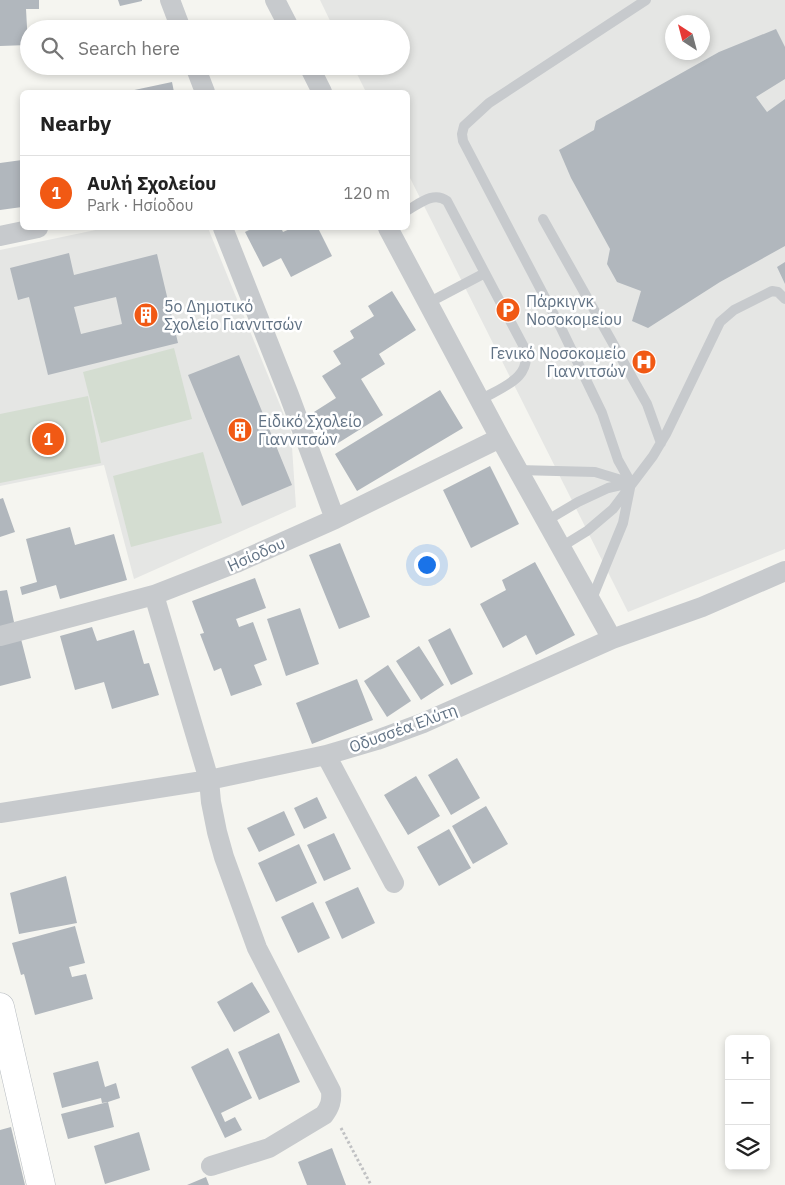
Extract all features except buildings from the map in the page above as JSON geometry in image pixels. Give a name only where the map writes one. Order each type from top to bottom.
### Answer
[{"type":"main road","points":[[0,1007],[41,1185]]},
{"type":"street","points":[[170,0],[178,20]]},
{"type":"street","points":[[275,0],[285,20]]},
{"type":"street","points":[[198,75],[204,90]]},
{"type":"street","points":[[314,75],[321,90]]},
{"type":"street","points":[[0,236],[28,230]]},
{"type":"street","points":[[224,230],[289,395],[335,519]]},
{"type":"street","points":[[389,230],[500,438],[612,639]]},
{"type":"street","name":"Ησίοδου","points":[[0,636],[154,596],[236,563],[335,519],[500,438]]},
{"type":"street","name":"Οδυσσέα Ελύτη","points":[[0,813],[208,780],[326,755],[377,740],[423,723],[612,639],[702,607],[785,570]]},
{"type":"street","points":[[154,596],[208,780],[216,832],[224,857],[257,948],[327,1082],[332,1099],[329,1109],[324,1115],[269,1148],[211,1166]]},
{"type":"street","points":[[326,755],[394,883]]},
{"type":"lane","points":[[591,602],[622,523],[631,483],[618,460],[602,413],[574,355],[463,141],[462,134],[464,126],[489,103],[646,0]]},
{"type":"lane","points":[[410,209],[433,196],[447,200],[524,348],[526,364],[519,377],[480,400]]},
{"type":"lane","points":[[543,219],[647,404],[661,444]]},
{"type":"lane","points":[[428,303],[485,273]]},
{"type":"lane","points":[[561,547],[587,531],[612,509],[631,483],[644,470],[661,444],[720,322],[734,310],[772,291],[778,292],[785,299]]},
{"type":"lane","points":[[518,470],[595,472],[631,483]]},
{"type":"lane","points":[[546,521],[578,502],[608,488],[631,483]]},
{"type":"path","points":[[329,1109],[371,1185]]},
{"type":"shaded area","name":"Γενικό Νοσοκομείο Γιαννιτσών","points":[[320,0],[785,0],[785,549],[628,612],[410,178],[410,90],[365,90],[358,75],[410,75],[410,20],[330,20]]},
{"type":"shaded area","points":[[95,230],[209,230],[291,432],[296,507],[134,579],[104,465],[0,486],[0,250]]},
{"type":"shaded area","points":[[174,348],[192,419],[101,443],[83,372]]},
{"type":"shaded area","points":[[88,396],[101,463],[0,483],[0,414]]},
{"type":"shaded area","points":[[203,452],[222,523],[131,547],[113,476]]},
{"type":"place","name":"Πάρκιγνκ Νοσοκομείου","points":[[508,310]]},
{"type":"place","name":"5ο Δημοτικό Σχολείο Γιαννιτσών","points":[[146,315]]},
{"type":"place","name":"Γενικό Νοσοκομείο Γιαννιτσών","points":[[644,362]]},
{"type":"place","name":"Ειδικό Σχολείο Γιαννιτσών","points":[[240,430]]},
{"type":"place","name":"Αυλή Σχολείου","points":[[48,439]]}]
